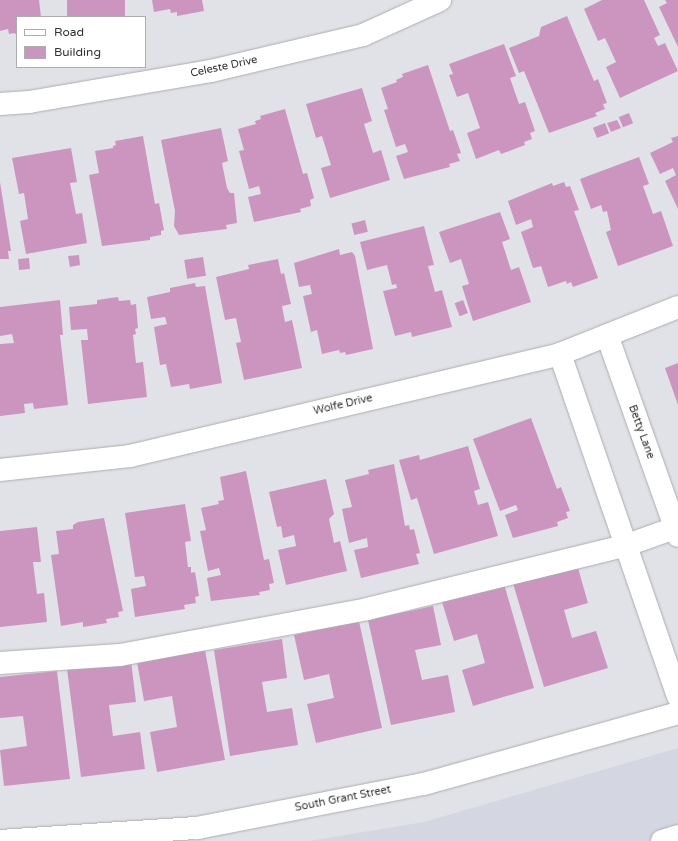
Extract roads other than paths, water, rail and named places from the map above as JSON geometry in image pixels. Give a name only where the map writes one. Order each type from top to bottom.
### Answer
[{"type":"street","name":"Celeste Drive","points":[[0,104],[29,102],[211,71],[363,35],[440,0]]},
{"type":"street","name":"Wolfe Drive","points":[[0,470],[130,456],[560,354],[678,307]]},
{"type":"street","name":"Betty Lane","points":[[0,663],[120,655],[344,613],[677,532],[607,335]]},
{"type":"street","points":[[560,354],[678,696]]},
{"type":"street","name":"South Grant Street","points":[[0,841],[196,828],[424,784],[678,713]]},
{"type":"street","points":[[662,841],[678,836]]}]
